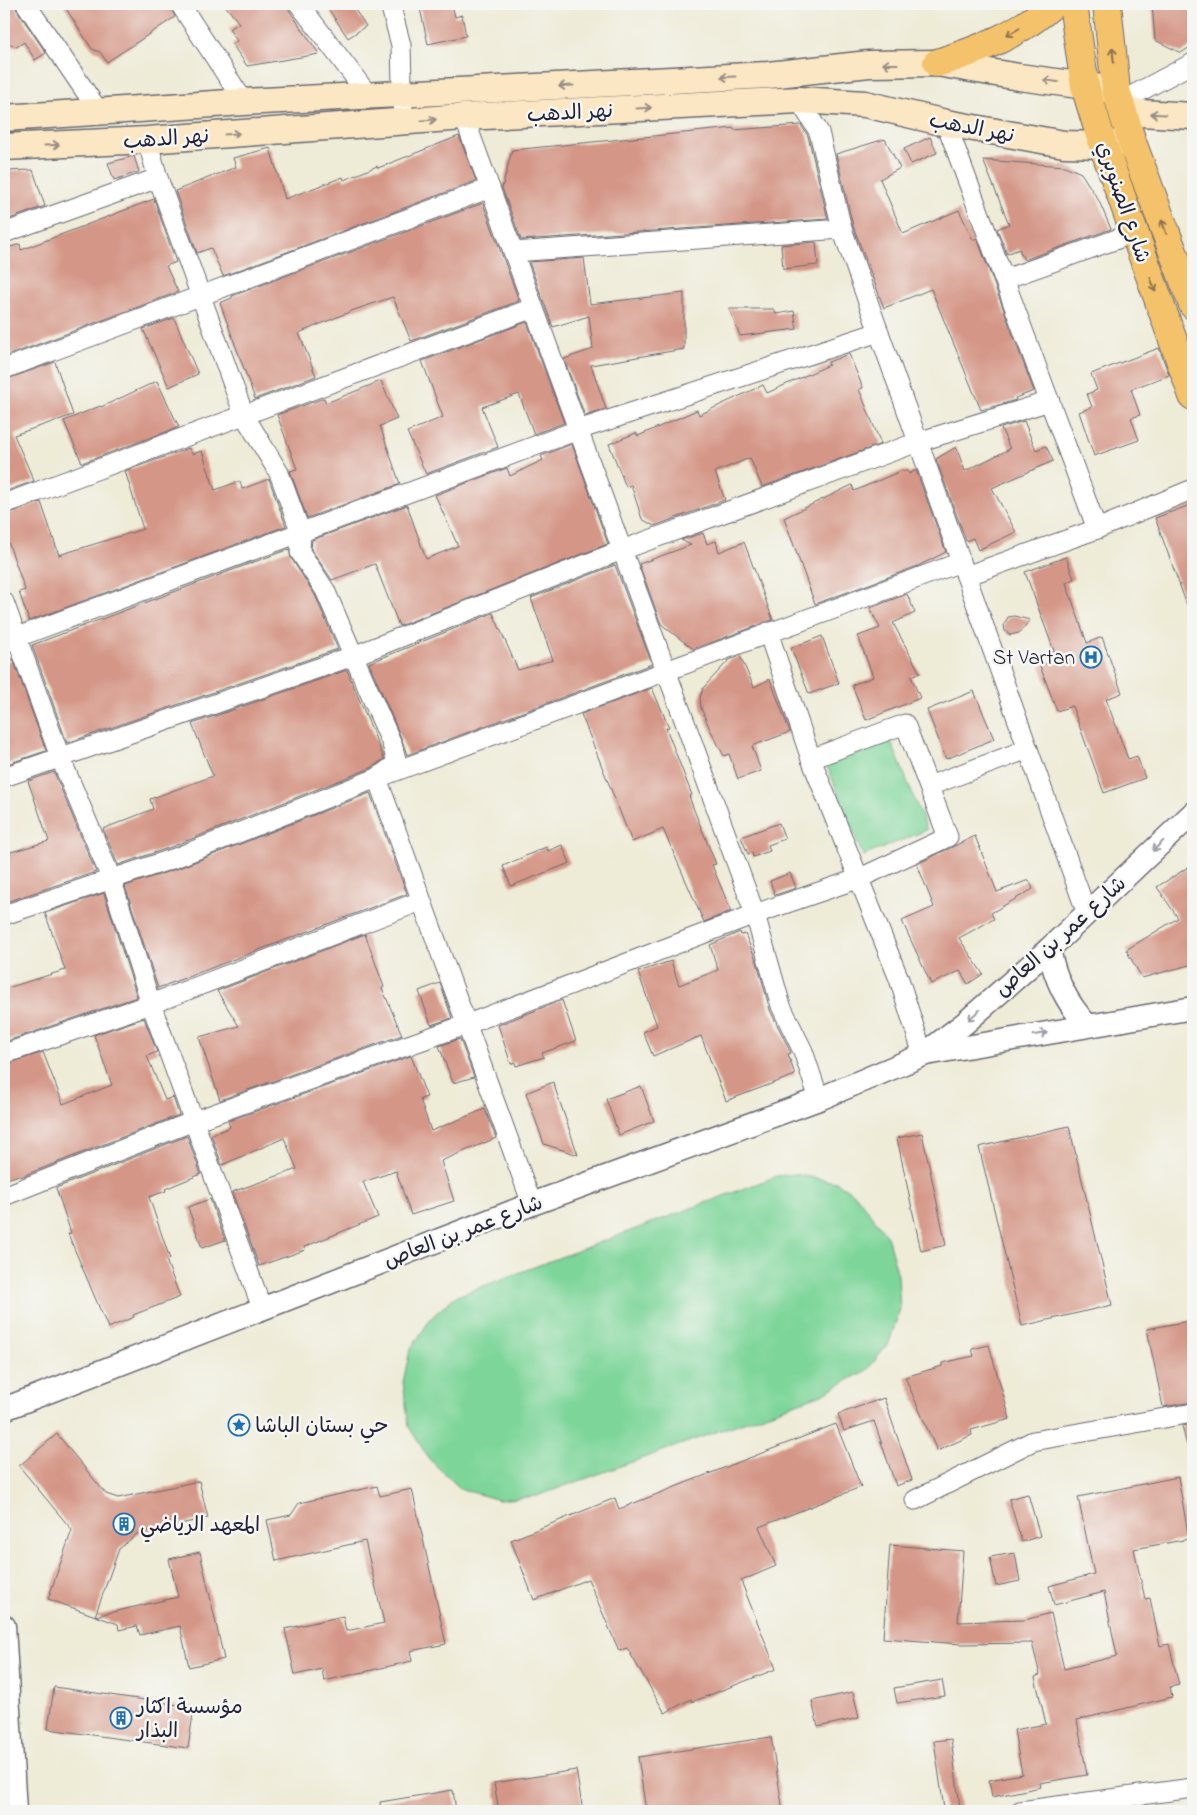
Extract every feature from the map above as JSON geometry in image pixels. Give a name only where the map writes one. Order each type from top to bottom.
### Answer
[{"type":"main road","points":[[937,63],[998,41],[1024,26],[1053,4]]},
{"type":"main road","name":"شارع الصنوبري","points":[[1073,4],[1085,86],[1103,145],[1193,396]]},
{"type":"main road","name":"شارع الصنوبري","points":[[1107,4],[1120,101],[1132,142],[1193,305]]},
{"type":"main road","name":"نهر الدهب","points":[[4,118],[244,102],[768,75],[868,64],[937,63],[1085,86],[1120,101],[1193,116]]},
{"type":"main road","name":"نهر الدهب","points":[[4,147],[147,140],[464,118],[799,100],[865,104],[946,124],[1064,144],[1103,145],[1132,142]]},
{"type":"street","points":[[26,4],[100,112]]},
{"type":"street","points":[[180,4],[244,102]]},
{"type":"street","points":[[300,4],[369,96]]},
{"type":"street","points":[[390,4],[401,46],[403,122]]},
{"type":"street","points":[[1120,101],[1193,63]]},
{"type":"street","points":[[799,100],[819,132],[842,230],[1087,914]]},
{"type":"street","points":[[464,118],[755,914],[781,1006],[802,1051],[819,1099]]},
{"type":"street","points":[[946,124],[1097,529]]},
{"type":"street","points":[[147,140],[158,178],[244,415],[279,473],[300,533],[300,552],[325,590],[392,744],[398,763],[377,778]]},
{"type":"street","points":[[4,233],[158,178]]},
{"type":"street","points":[[4,369],[490,188]]},
{"type":"street","points":[[513,252],[842,230]]},
{"type":"street","points":[[1005,279],[1134,233]]},
{"type":"street","points":[[4,504],[534,308]]},
{"type":"street","points":[[10,640],[578,430],[879,332]]},
{"type":"street","points":[[4,777],[353,656],[622,550],[918,442],[1050,401]]},
{"type":"street","points":[[4,915],[242,833],[377,778],[768,632],[963,569],[1097,529],[1193,489]]},
{"type":"street","points":[[4,602],[10,640],[111,878],[151,1004],[262,1308]]},
{"type":"street","points":[[768,632],[812,759],[898,979],[923,1055]]},
{"type":"street","points":[[4,1196],[194,1121],[465,1025],[755,914],[860,878],[948,837],[905,724],[812,759]]},
{"type":"street","points":[[928,786],[1028,749]]},
{"type":"street","points":[[377,778],[465,1025],[532,1204]]},
{"type":"street","name":"شارع عمر بن العاص","points":[[923,1055],[965,1023],[1049,949],[1193,813]]},
{"type":"street","points":[[4,1054],[151,1004],[422,901]]},
{"type":"street","points":[[1049,949],[1052,966],[1066,998],[1087,1025]]},
{"type":"street","name":"شارع عمر بن العاص","points":[[4,1409],[532,1204],[819,1099],[923,1055],[1193,1008]]},
{"type":"street","points":[[915,1500],[1033,1441],[1193,1413]]},
{"type":"street","points":[[4,1626],[16,1811]]},
{"type":"street","points":[[1020,1811],[1193,1788]]},
{"type":"green space","points":[[891,741],[927,830],[863,856],[827,766]]},
{"type":"green space","points":[[794,1174],[836,1182],[856,1195],[887,1236],[898,1275],[900,1309],[889,1343],[867,1370],[822,1394],[537,1496],[499,1500],[461,1489],[429,1459],[409,1427],[403,1382],[410,1350],[431,1318],[454,1297],[777,1176]]},
{"type":"building","points":[[4,4],[15,4],[17,10],[46,53],[35,60],[24,42],[17,47],[4,41]]},
{"type":"building","points":[[63,4],[169,4],[175,17],[107,62],[100,52],[92,49]]},
{"type":"building","points":[[224,4],[285,4],[319,54],[247,66],[232,44],[237,41],[229,29],[239,23]]},
{"type":"building","points":[[338,4],[351,4],[366,26],[348,38],[329,10]]},
{"type":"building","points":[[419,4],[452,4],[455,17],[462,15],[466,36],[428,44]]},
{"type":"building","points":[[1152,4],[1193,4],[1193,45],[1181,53],[1155,40]]},
{"type":"building","points":[[801,125],[808,136],[828,219],[521,240],[502,188],[512,150],[734,128],[734,130]]},
{"type":"building","points":[[459,136],[476,181],[223,276],[211,248],[197,253],[175,191],[236,167],[233,158],[270,148],[285,199],[343,177],[344,180],[377,166],[378,168]]},
{"type":"building","points":[[930,137],[937,153],[911,164],[904,149]]},
{"type":"building","points":[[885,139],[900,168],[880,179],[903,234],[959,210],[973,240],[977,238],[1034,391],[1015,398],[1016,400],[981,410],[931,289],[884,308],[853,226],[836,154]]},
{"type":"building","points":[[134,156],[139,172],[114,180],[108,163]]},
{"type":"building","points":[[983,160],[1065,166],[1081,173],[1099,201],[1111,229],[1024,260],[1019,249],[1007,254],[997,229],[1009,224]]},
{"type":"building","points":[[33,170],[45,206],[4,221],[4,171]]},
{"type":"building","points":[[154,199],[176,262],[166,266],[178,292],[4,357],[4,249],[20,244],[21,250]]},
{"type":"building","points":[[483,203],[519,301],[411,341],[393,297],[354,310],[299,333],[316,376],[255,399],[220,303],[232,298],[232,296]]},
{"type":"building","points":[[816,242],[818,265],[783,269],[781,245]]},
{"type":"building","points":[[584,258],[590,304],[684,293],[684,349],[591,365],[606,409],[585,416],[564,359],[593,349],[589,316],[553,327],[529,262]]},
{"type":"building","points":[[729,309],[774,309],[776,314],[794,311],[797,329],[740,336]]},
{"type":"building","points":[[174,318],[198,374],[169,387],[143,329]]},
{"type":"building","points":[[527,322],[564,423],[534,434],[519,394],[482,407],[498,447],[426,474],[407,432],[443,417],[422,361]]},
{"type":"building","points":[[1159,348],[1169,375],[1131,389],[1140,415],[1131,418],[1139,440],[1094,456],[1079,412],[1092,407],[1087,394],[1097,390],[1091,374]]},
{"type":"building","points":[[849,354],[863,388],[859,389],[881,444],[762,487],[750,458],[715,472],[725,500],[654,526],[642,519],[631,485],[626,487],[609,444],[636,433],[638,436],[697,410],[699,415],[763,385],[767,393],[829,365],[828,362]]},
{"type":"building","points":[[55,362],[73,415],[14,435],[34,481],[4,492],[4,380]]},
{"type":"building","points":[[157,381],[179,427],[82,463],[64,421],[101,407]]},
{"type":"building","points":[[381,381],[397,419],[380,426],[400,484],[307,518],[290,471],[297,469],[277,415],[324,398],[326,403]]},
{"type":"building","points":[[1024,421],[1036,450],[1046,446],[1053,461],[992,488],[1016,532],[978,550],[973,538],[966,541],[936,459],[956,447],[965,471],[1010,449],[1001,428]]},
{"type":"building","points":[[572,444],[608,544],[399,626],[375,564],[332,580],[311,549],[312,540],[407,505],[426,559],[458,546],[435,495],[507,468],[510,476],[543,460],[541,456]]},
{"type":"building","points":[[189,448],[192,454],[202,451],[215,490],[240,481],[242,489],[269,479],[286,526],[29,621],[19,592],[25,590],[4,530],[4,515],[41,502],[59,555],[143,529],[125,471]]},
{"type":"building","points":[[916,470],[946,552],[918,566],[815,604],[784,518],[852,485],[854,491],[901,471],[908,471],[909,474]]},
{"type":"building","points":[[1193,504],[1193,615],[1191,616],[1155,518]]},
{"type":"building","points":[[703,533],[707,544],[716,541],[719,552],[744,542],[773,620],[693,649],[661,624],[639,564],[691,545],[681,540]]},
{"type":"building","points":[[289,549],[291,558],[315,595],[338,649],[67,743],[32,645]]},
{"type":"building","points":[[1066,557],[1074,579],[1066,583],[1087,643],[1102,637],[1122,693],[1106,699],[1128,759],[1137,756],[1145,778],[1104,793],[1072,706],[1057,711],[1040,666],[1057,659],[1025,572]]},
{"type":"building","points":[[615,565],[652,664],[407,755],[369,663],[493,613],[518,670],[553,660],[531,598]]},
{"type":"building","points":[[907,594],[915,613],[893,623],[920,673],[911,676],[920,698],[866,720],[852,685],[873,677],[858,636],[880,628],[870,608]]},
{"type":"building","points":[[1014,616],[1030,620],[1019,633],[1010,635],[1005,631],[1004,625],[1008,617]]},
{"type":"building","points":[[822,636],[839,683],[809,694],[791,648]]},
{"type":"building","points":[[740,656],[754,687],[770,679],[790,732],[752,746],[761,771],[738,779],[729,754],[724,756],[709,727],[701,708],[700,698],[703,688],[729,660]]},
{"type":"building","points":[[13,659],[46,751],[4,765],[4,663]]},
{"type":"building","points":[[347,670],[384,759],[371,768],[171,847],[118,865],[103,829],[153,809],[150,799],[213,776],[192,724]]},
{"type":"building","points":[[652,688],[669,727],[666,728],[692,795],[689,796],[716,864],[712,865],[731,911],[704,922],[663,829],[632,842],[581,714]]},
{"type":"building","points":[[974,691],[994,739],[946,759],[927,710]]},
{"type":"building","points":[[54,772],[96,872],[6,902],[4,895],[4,854],[49,841],[28,781]]},
{"type":"building","points":[[370,793],[407,894],[158,988],[125,886],[179,868]]},
{"type":"building","points":[[779,823],[785,839],[768,845],[770,851],[753,857],[752,853],[748,854],[741,837]]},
{"type":"building","points":[[975,836],[997,892],[1029,880],[1033,889],[991,913],[994,919],[959,938],[983,974],[968,984],[960,971],[931,984],[902,921],[934,907],[917,864]]},
{"type":"building","points":[[562,845],[570,863],[511,886],[503,866],[546,847],[548,851]]},
{"type":"building","points":[[1193,864],[1193,964],[1142,978],[1126,950],[1178,918],[1157,887]]},
{"type":"building","points":[[790,873],[796,888],[775,895],[770,881]]},
{"type":"building","points":[[104,893],[137,997],[4,1042],[4,989],[65,970],[45,913]]},
{"type":"building","points":[[740,932],[741,935],[745,934],[757,962],[770,1010],[791,1053],[788,1054],[795,1075],[726,1101],[701,1036],[653,1056],[643,1032],[657,1026],[638,972],[671,961],[679,985],[718,970],[710,945]]},
{"type":"building","points":[[365,934],[384,987],[382,988],[402,1035],[220,1100],[199,1037],[239,1026],[217,991]]},
{"type":"building","points":[[440,983],[452,1018],[431,1025],[419,991]]},
{"type":"building","points":[[562,1000],[576,1041],[542,1053],[544,1057],[516,1066],[515,1062],[511,1064],[498,1025]]},
{"type":"building","points":[[144,1018],[157,1052],[147,1056],[165,1100],[173,1097],[179,1115],[20,1177],[19,1175],[4,1180],[4,1065],[43,1052],[63,1104],[112,1085],[94,1035]]},
{"type":"building","points":[[460,1039],[474,1077],[453,1083],[439,1046]]},
{"type":"building","points":[[411,1056],[427,1097],[420,1099],[431,1131],[485,1109],[496,1138],[441,1161],[454,1201],[411,1215],[396,1171],[363,1182],[378,1217],[304,1247],[305,1250],[259,1266],[232,1192],[297,1169],[284,1138],[222,1165],[211,1135],[230,1127],[228,1121]]},
{"type":"building","points":[[553,1082],[578,1155],[544,1144],[526,1093]]},
{"type":"building","points":[[641,1086],[654,1121],[619,1135],[606,1099]]},
{"type":"building","points":[[1069,1126],[1112,1305],[1022,1326],[979,1147]]},
{"type":"building","points":[[922,1133],[946,1245],[921,1251],[897,1138]]},
{"type":"building","points":[[187,1136],[201,1174],[149,1197],[170,1259],[166,1260],[180,1297],[133,1315],[134,1317],[108,1328],[68,1234],[71,1233],[56,1188]]},
{"type":"building","points":[[210,1199],[225,1240],[202,1248],[188,1207]]},
{"type":"building","points":[[1193,1320],[1193,1402],[1163,1407],[1147,1329]]},
{"type":"building","points":[[989,1345],[1010,1419],[971,1430],[972,1435],[937,1451],[905,1377],[942,1366],[942,1363],[974,1356],[972,1349]]},
{"type":"building","points":[[884,1398],[912,1480],[896,1486],[874,1421],[844,1431],[838,1414]]},
{"type":"building","points":[[836,1424],[861,1487],[759,1527],[776,1566],[741,1581],[776,1669],[692,1702],[691,1699],[665,1713],[627,1648],[619,1651],[588,1579],[534,1600],[511,1540],[615,1498],[619,1509]]},
{"type":"building","points":[[1193,1424],[1193,1445],[1187,1446],[1182,1426]]},
{"type":"building","name":"المعهد الرياضي","points":[[57,1434],[106,1494],[118,1498],[199,1481],[208,1518],[138,1533],[119,1549],[95,1616],[48,1599],[72,1530],[19,1466]]},
{"type":"building","points":[[1178,1477],[1189,1539],[1134,1549],[1145,1599],[1150,1598],[1160,1646],[1169,1644],[1179,1685],[1170,1687],[1172,1697],[1077,1720],[1087,1775],[1040,1783],[1041,1787],[992,1797],[989,1780],[1022,1774],[1014,1730],[1046,1724],[1035,1677],[1040,1675],[1032,1643],[961,1644],[883,1638],[890,1545],[963,1551],[958,1622],[1025,1620],[1051,1613],[1064,1669],[1117,1656],[1104,1592],[1054,1605],[1049,1586],[1094,1574],[1078,1497]]},
{"type":"building","points":[[377,1486],[380,1496],[412,1489],[446,1644],[410,1651],[412,1661],[324,1681],[322,1669],[295,1675],[285,1629],[343,1616],[346,1631],[384,1623],[365,1541],[276,1561],[267,1520],[291,1515],[299,1503]]},
{"type":"building","points":[[1028,1494],[1040,1536],[1022,1542],[1009,1499]]},
{"type":"building","points":[[200,1552],[224,1659],[189,1667],[180,1626],[140,1635],[137,1626],[119,1630],[118,1624],[95,1616],[178,1597],[169,1559]]},
{"type":"building","points":[[1015,1553],[1020,1581],[996,1586],[990,1557]]},
{"type":"building","points":[[942,1680],[945,1696],[897,1703],[894,1688]]},
{"type":"building","name":"مؤسسة اكثار البذار","points":[[54,1687],[194,1707],[188,1748],[48,1729]]},
{"type":"building","points":[[853,1692],[859,1718],[818,1727],[812,1701]]},
{"type":"building","points":[[771,1737],[783,1811],[646,1811],[638,1757]]},
{"type":"building","points":[[951,1739],[960,1807],[944,1809],[934,1741]]},
{"type":"building","points":[[576,1770],[583,1811],[499,1811],[494,1783]]},
{"type":"building","points":[[453,1790],[456,1811],[381,1811],[380,1802]]},
{"type":"place","name":"St Vartan","points":[[1091,657]]},
{"type":"place","name":"حي بستان الباشا","points":[[239,1425]]},
{"type":"place","name":"المعهد الرياضي","points":[[124,1524]]},
{"type":"place","name":"مؤسسة اكثار البذار","points":[[121,1718]]}]
